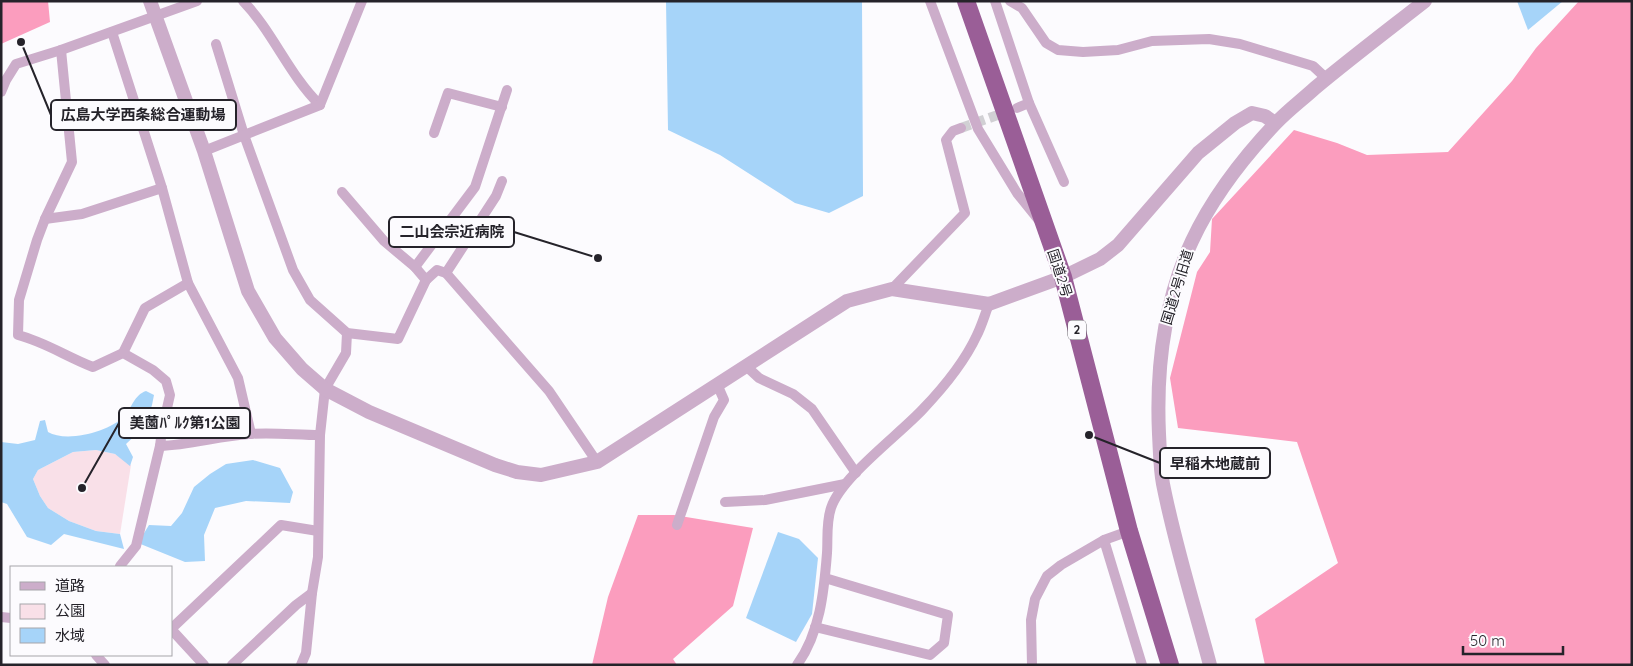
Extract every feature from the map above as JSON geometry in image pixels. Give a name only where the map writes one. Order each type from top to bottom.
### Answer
[{"type":"highway","name":"国道2号","points":[[966,1],[1063,277],[1128,531],[1170,665]]},
{"type":"street","points":[[150,1],[204,151],[248,292],[275,338],[302,368],[325,389],[369,412],[517,472],[541,474],[597,462],[847,301],[892,289],[989,304],[1063,277],[1100,259],[1118,245],[1198,153],[1234,123],[1252,113],[1265,116],[1275,123]]},
{"type":"street","points":[[1,92],[16,64],[61,50],[197,1]]},
{"type":"street","points":[[243,1],[269,34],[295,75],[320,105]]},
{"type":"street","points":[[204,151],[320,105],[362,1]]},
{"type":"street","points":[[930,1],[978,129],[1018,193],[1045,227]]},
{"type":"street","points":[[995,1],[1029,103],[1064,182]]},
{"type":"street","points":[[1010,1],[1022,8],[1046,43],[1058,50],[1083,52],[1118,50],[1152,41],[1210,39],[1240,44],[1313,66],[1327,78]]},
{"type":"street","name":"国道2号旧道","points":[[1210,665],[1163,483],[1158,409],[1159,361],[1166,318],[1191,241],[1208,210],[1231,175],[1275,123],[1327,78],[1425,1]]},
{"type":"street","points":[[112,32],[162,188],[188,283],[238,378],[252,434]]},
{"type":"street","points":[[216,44],[244,135],[293,270],[310,300],[347,333],[398,339],[426,280],[437,270],[446,272],[550,391],[597,462]]},
{"type":"street","points":[[61,50],[72,162],[45,219],[19,300],[18,335],[37,340],[77,361],[93,367],[123,353],[145,308],[188,283]]},
{"type":"street","points":[[415,267],[475,187],[507,90]]},
{"type":"street","points":[[434,132],[448,93],[502,107]]},
{"type":"street","points":[[1017,108],[1029,103]]},
{"type":"street","points":[[892,289],[964,213],[946,140],[953,132],[962,128]]},
{"type":"street","points":[[446,272],[496,196],[502,181]]},
{"type":"street","points":[[45,219],[82,214],[162,188]]},
{"type":"street","points":[[342,192],[384,241],[415,267],[426,280]]},
{"type":"street","points":[[797,665],[808,648],[823,600],[826,535],[831,507],[844,484],[923,410],[952,375],[976,336],[989,304]]},
{"type":"street","points":[[301,665],[306,653],[318,557],[320,435],[325,389],[346,353],[347,333]]},
{"type":"street","points":[[121,566],[136,546],[170,396],[166,381],[153,370],[123,353]]},
{"type":"street","points":[[746,366],[759,378],[793,394],[812,409],[856,474]]},
{"type":"street","points":[[677,525],[714,417],[724,400],[718,384]]},
{"type":"street","points":[[160,446],[182,445],[219,437],[252,434],[320,435]]},
{"type":"street","points":[[725,502],[765,500],[844,484]]},
{"type":"street","points":[[172,628],[281,525],[318,531]]},
{"type":"street","points":[[1032,665],[1030,620],[1035,599],[1047,576],[1061,565],[1104,540],[1128,531]]},
{"type":"street","points":[[1104,540],[1142,665]]},
{"type":"street","points":[[815,627],[930,655],[944,643],[948,615],[825,578]]},
{"type":"street","points":[[232,665],[296,605],[312,593]]},
{"type":"street","points":[[172,630],[204,665]]},
{"type":"green space","points":[[96,450],[115,454],[131,465],[120,534],[96,531],[69,521],[48,508],[40,496],[33,479],[38,470],[73,452]]},
{"type":"shaded area","points":[[1,1],[48,1],[50,22],[1,44]]},
{"type":"shaded area","points":[[1579,1],[1632,1],[1632,665],[1265,665],[1255,619],[1338,563],[1297,442],[1178,428],[1170,378],[1197,272],[1210,252],[1212,219],[1294,130],[1337,143],[1367,155],[1448,152],[1512,81],[1536,48]]},
{"type":"shaded area","points":[[638,515],[674,515],[753,528],[733,606],[673,659],[677,665],[592,665],[608,597]]},
{"type":"water","points":[[666,1],[862,1],[863,196],[829,213],[795,203],[720,155],[668,130]]},
{"type":"water","points":[[1517,1],[1563,1],[1528,30]]},
{"type":"water","points":[[146,391],[154,395],[152,405],[145,426],[126,444],[133,457],[130,466],[115,454],[96,450],[73,452],[38,470],[33,479],[40,496],[48,508],[69,521],[96,531],[120,534],[124,549],[64,534],[51,545],[27,537],[7,504],[1,502],[1,442],[18,444],[35,440],[40,421],[45,420],[48,432],[56,435],[76,436],[99,431],[117,422],[127,413],[139,395]]},
{"type":"water","points":[[253,460],[280,468],[293,492],[290,503],[246,501],[215,508],[204,535],[205,561],[185,562],[138,543],[149,525],[171,526],[182,513],[194,487],[210,474],[226,464]]},
{"type":"water","points":[[778,532],[799,539],[818,558],[812,614],[796,642],[746,618]]},
{"type":"tunnel","points":[[961,128],[1009,111]]},
{"type":"place","name":"広島大学西条総合運動場","points":[[21,42]]},
{"type":"place","name":"二山会宗近病院","points":[[598,258]]},
{"type":"place","name":"早稲木地蔵前","points":[[1089,435]]},
{"type":"place","name":"美薗ﾊﾟﾙｸ第1公園","points":[[82,488]]}]
